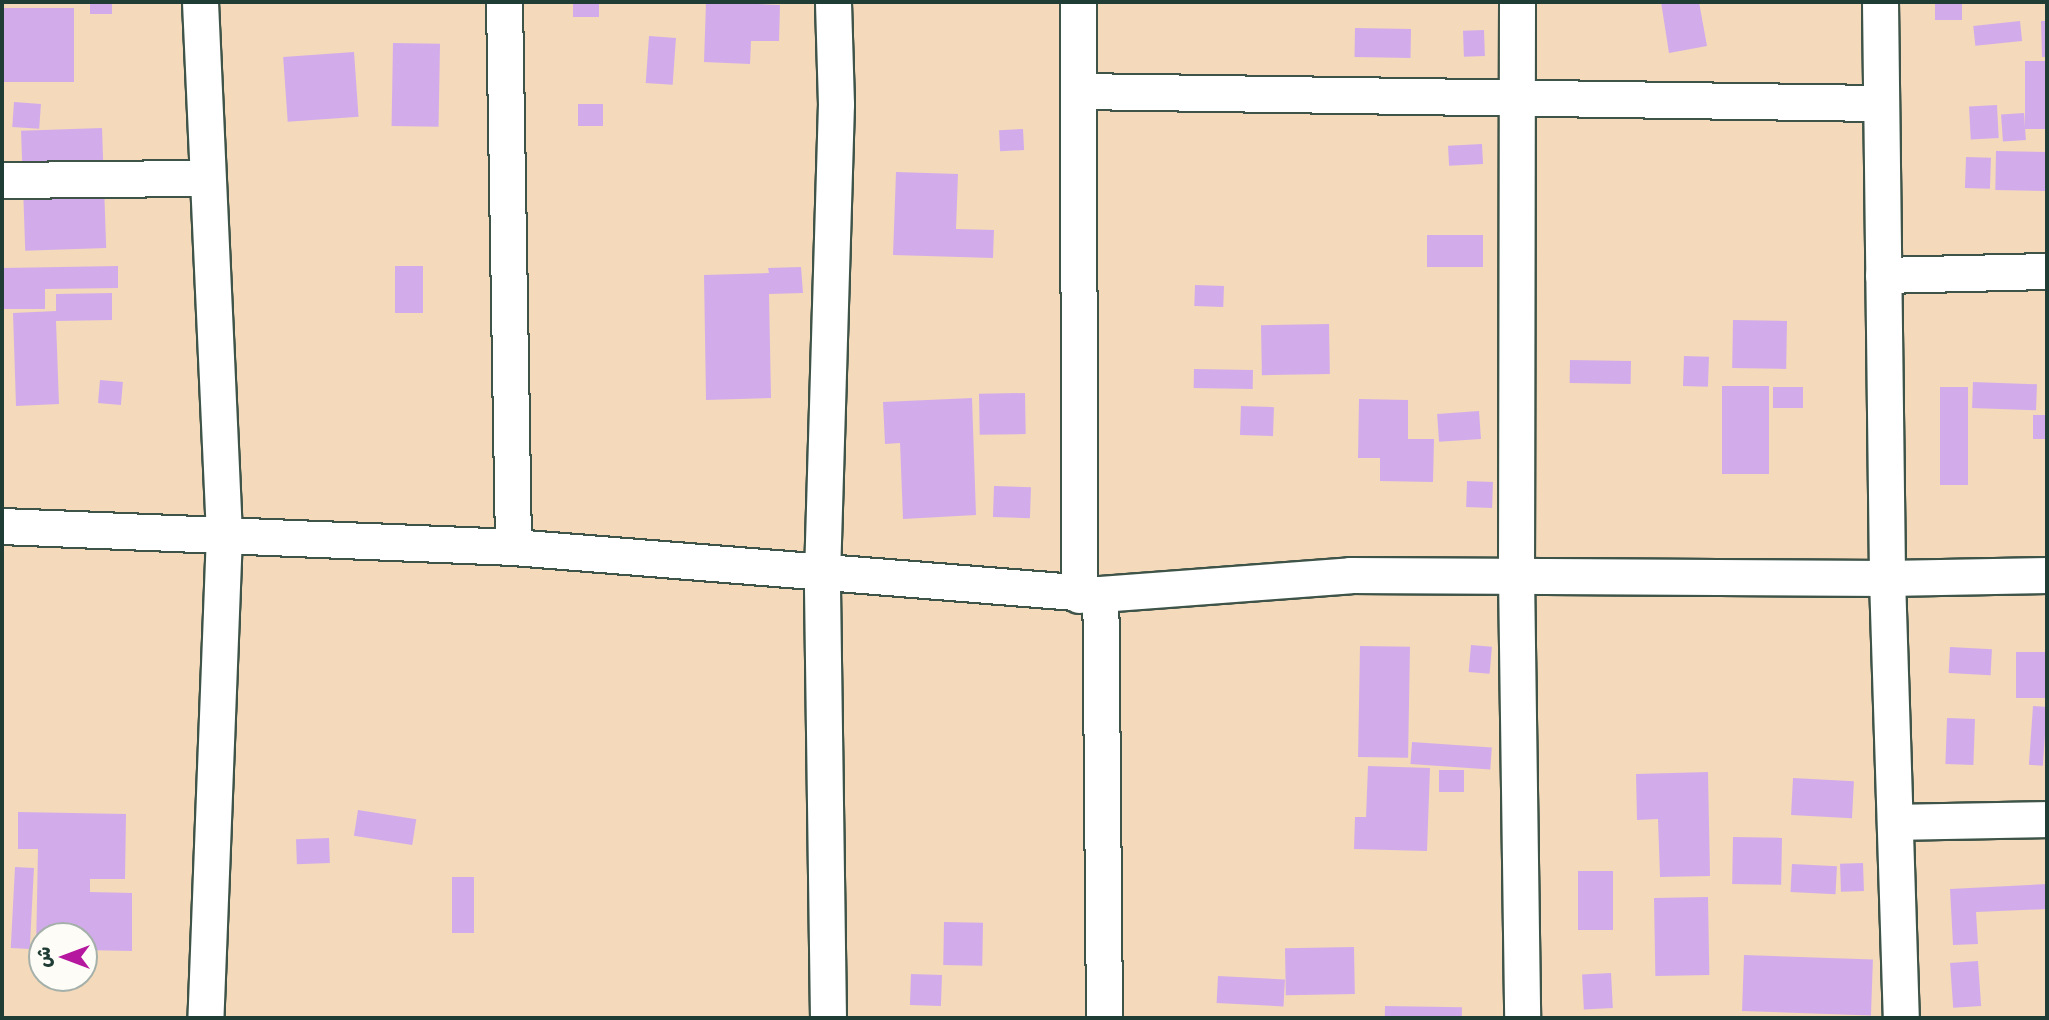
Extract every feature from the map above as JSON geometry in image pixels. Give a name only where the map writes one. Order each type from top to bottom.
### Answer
[{"type":"street","points":[[200,2],[224,534],[205,1018]]},
{"type":"street","points":[[504,2],[513,547]]},
{"type":"street","points":[[828,1018],[822,575],[836,104],[833,2]]},
{"type":"street","points":[[1077,2],[1090,595],[1104,1018]]},
{"type":"street","points":[[1517,2],[1516,574],[1522,1018]]},
{"type":"street","points":[[1880,2],[1887,578],[1902,1018]]},
{"type":"street","points":[[1077,91],[1881,103]]},
{"type":"street","points":[[2,180],[207,178]]},
{"type":"street","points":[[1883,275],[2047,271]]},
{"type":"street","points":[[2,527],[513,547],[822,575],[1090,595],[1350,575],[1887,578],[2047,575]]},
{"type":"street","points":[[1895,822],[2047,818]]},
{"type":"building","points":[[90,2],[112,2],[112,14],[90,14]]},
{"type":"building","points":[[573,2],[599,2],[599,17],[573,17]]},
{"type":"building","points":[[706,2],[780,5],[779,41],[751,41],[750,64],[704,62]]},
{"type":"building","points":[[1661,2],[1699,2],[1707,46],[1669,53]]},
{"type":"building","points":[[1935,2],[1962,2],[1962,20],[1935,20]]},
{"type":"building","points":[[4,8],[74,8],[74,82],[4,82]]},
{"type":"building","points":[[2020,21],[2022,41],[1975,46],[1973,26]]},
{"type":"building","points":[[2041,21],[2047,21],[2047,57],[2042,57]]},
{"type":"building","points":[[1355,28],[1411,29],[1410,58],[1354,57]]},
{"type":"building","points":[[1484,30],[1485,56],[1464,57],[1463,31]]},
{"type":"building","points":[[649,36],[676,38],[673,85],[646,83]]},
{"type":"building","points":[[393,43],[440,44],[439,127],[392,126]]},
{"type":"building","points":[[354,52],[359,117],[288,122],[283,57]]},
{"type":"building","points":[[2025,61],[2047,61],[2047,129],[2025,129]]},
{"type":"building","points":[[14,102],[41,104],[39,129],[12,127]]},
{"type":"building","points":[[578,104],[603,104],[603,126],[578,126]]},
{"type":"building","points":[[1997,105],[1999,138],[1971,139],[1969,106]]},
{"type":"building","points":[[2024,113],[2026,140],[2003,142],[2001,115]]},
{"type":"building","points":[[102,128],[106,248],[25,251],[21,131]]},
{"type":"building","points":[[1023,129],[1024,150],[1000,151],[999,130]]},
{"type":"building","points":[[1482,144],[1483,164],[1449,166],[1448,146]]},
{"type":"building","points":[[1996,151],[2047,152],[2046,191],[1995,190]]},
{"type":"building","points":[[1966,157],[1991,158],[1990,189],[1965,188]]},
{"type":"building","points":[[896,172],[958,174],[956,229],[994,230],[993,258],[893,255]]},
{"type":"building","points":[[1427,235],[1483,235],[1483,267],[1427,267]]},
{"type":"building","points":[[118,266],[118,288],[45,289],[45,309],[4,309],[3,268]]},
{"type":"building","points":[[395,266],[423,266],[423,313],[395,313]]},
{"type":"building","points":[[801,267],[803,293],[769,294],[771,398],[706,400],[704,275],[769,273],[768,268]]},
{"type":"building","points":[[1195,285],[1224,286],[1223,307],[1194,306]]},
{"type":"building","points":[[112,293],[112,320],[56,321],[59,404],[16,406],[13,313],[56,311],[56,294]]},
{"type":"building","points":[[1733,320],[1787,321],[1786,369],[1732,368]]},
{"type":"building","points":[[1329,324],[1330,374],[1262,375],[1261,325]]},
{"type":"building","points":[[1684,356],[1709,357],[1708,387],[1683,386]]},
{"type":"building","points":[[1570,360],[1631,361],[1631,384],[1570,383]]},
{"type":"building","points":[[1194,369],[1253,370],[1253,389],[1194,388]]},
{"type":"building","points":[[100,380],[123,382],[121,405],[98,403]]},
{"type":"building","points":[[1973,382],[2037,384],[2036,410],[1972,408]]},
{"type":"building","points":[[1722,386],[1769,386],[1769,474],[1722,474]]},
{"type":"building","points":[[1773,387],[1803,387],[1803,408],[1773,408]]},
{"type":"building","points":[[1940,387],[1968,387],[1968,485],[1940,485]]},
{"type":"building","points":[[1025,393],[1026,434],[980,435],[979,394]]},
{"type":"building","points":[[972,398],[976,515],[903,519],[900,443],[885,444],[883,402]]},
{"type":"building","points":[[1359,399],[1408,400],[1408,439],[1434,439],[1433,482],[1380,481],[1380,458],[1358,458]]},
{"type":"building","points":[[1241,406],[1274,407],[1273,436],[1240,435]]},
{"type":"building","points":[[1479,411],[1481,439],[1439,442],[1437,414]]},
{"type":"building","points":[[2033,415],[2047,415],[2047,439],[2033,439]]},
{"type":"building","points":[[1467,481],[1493,482],[1492,508],[1466,507]]},
{"type":"building","points":[[994,486],[1031,487],[1030,518],[993,517]]},
{"type":"building","points":[[1471,645],[1492,647],[1490,674],[1469,672]]},
{"type":"building","points":[[1360,646],[1410,647],[1408,758],[1358,757]]},
{"type":"building","points":[[1950,647],[1992,649],[1991,675],[1949,673]]},
{"type":"building","points":[[2016,652],[2047,652],[2047,698],[2016,698]]},
{"type":"building","points":[[2033,706],[2047,707],[2043,766],[2029,765]]},
{"type":"building","points":[[1947,718],[1975,719],[1973,765],[1945,764]]},
{"type":"building","points":[[1412,742],[1492,748],[1490,770],[1410,764]]},
{"type":"building","points":[[1368,766],[1430,768],[1427,851],[1354,849],[1355,817],[1366,817]]},
{"type":"building","points":[[1439,770],[1464,770],[1464,792],[1439,792]]},
{"type":"building","points":[[1708,772],[1710,876],[1660,877],[1658,819],[1637,820],[1636,774]]},
{"type":"building","points":[[1793,778],[1854,781],[1852,818],[1791,815]]},
{"type":"building","points":[[358,810],[416,819],[412,845],[354,836]]},
{"type":"building","points":[[18,812],[126,814],[125,879],[90,879],[90,892],[132,893],[132,951],[98,950],[98,922],[37,922],[38,849],[18,849]]},
{"type":"building","points":[[1733,837],[1782,838],[1781,885],[1732,884]]},
{"type":"building","points":[[329,838],[330,863],[297,864],[296,839]]},
{"type":"building","points":[[1863,863],[1864,891],[1841,892],[1840,864]]},
{"type":"building","points":[[1792,864],[1837,866],[1835,894],[1791,892]]},
{"type":"building","points":[[15,867],[34,868],[28,949],[11,948]]},
{"type":"building","points":[[1578,871],[1613,871],[1613,930],[1578,930]]},
{"type":"building","points":[[452,877],[474,877],[474,933],[452,933]]},
{"type":"building","points":[[2047,884],[2047,909],[1976,912],[1978,944],[1953,945],[1950,889]]},
{"type":"building","points":[[1708,897],[1709,975],[1655,976],[1654,898]]},
{"type":"building","points":[[944,922],[983,923],[982,966],[943,965]]},
{"type":"building","points":[[1354,947],[1355,994],[1286,995],[1285,948]]},
{"type":"building","points":[[1744,955],[1873,960],[1871,1015],[1742,1011]]},
{"type":"building","points":[[1978,961],[1981,1006],[1953,1008],[1950,963]]},
{"type":"building","points":[[1611,973],[1613,1008],[1584,1009],[1582,975]]},
{"type":"building","points":[[911,974],[942,975],[941,1006],[910,1005]]},
{"type":"building","points":[[1218,976],[1285,980],[1283,1006],[1217,1003]]},
{"type":"building","points":[[1385,1006],[1462,1007],[1462,1018],[1385,1018]]}]
